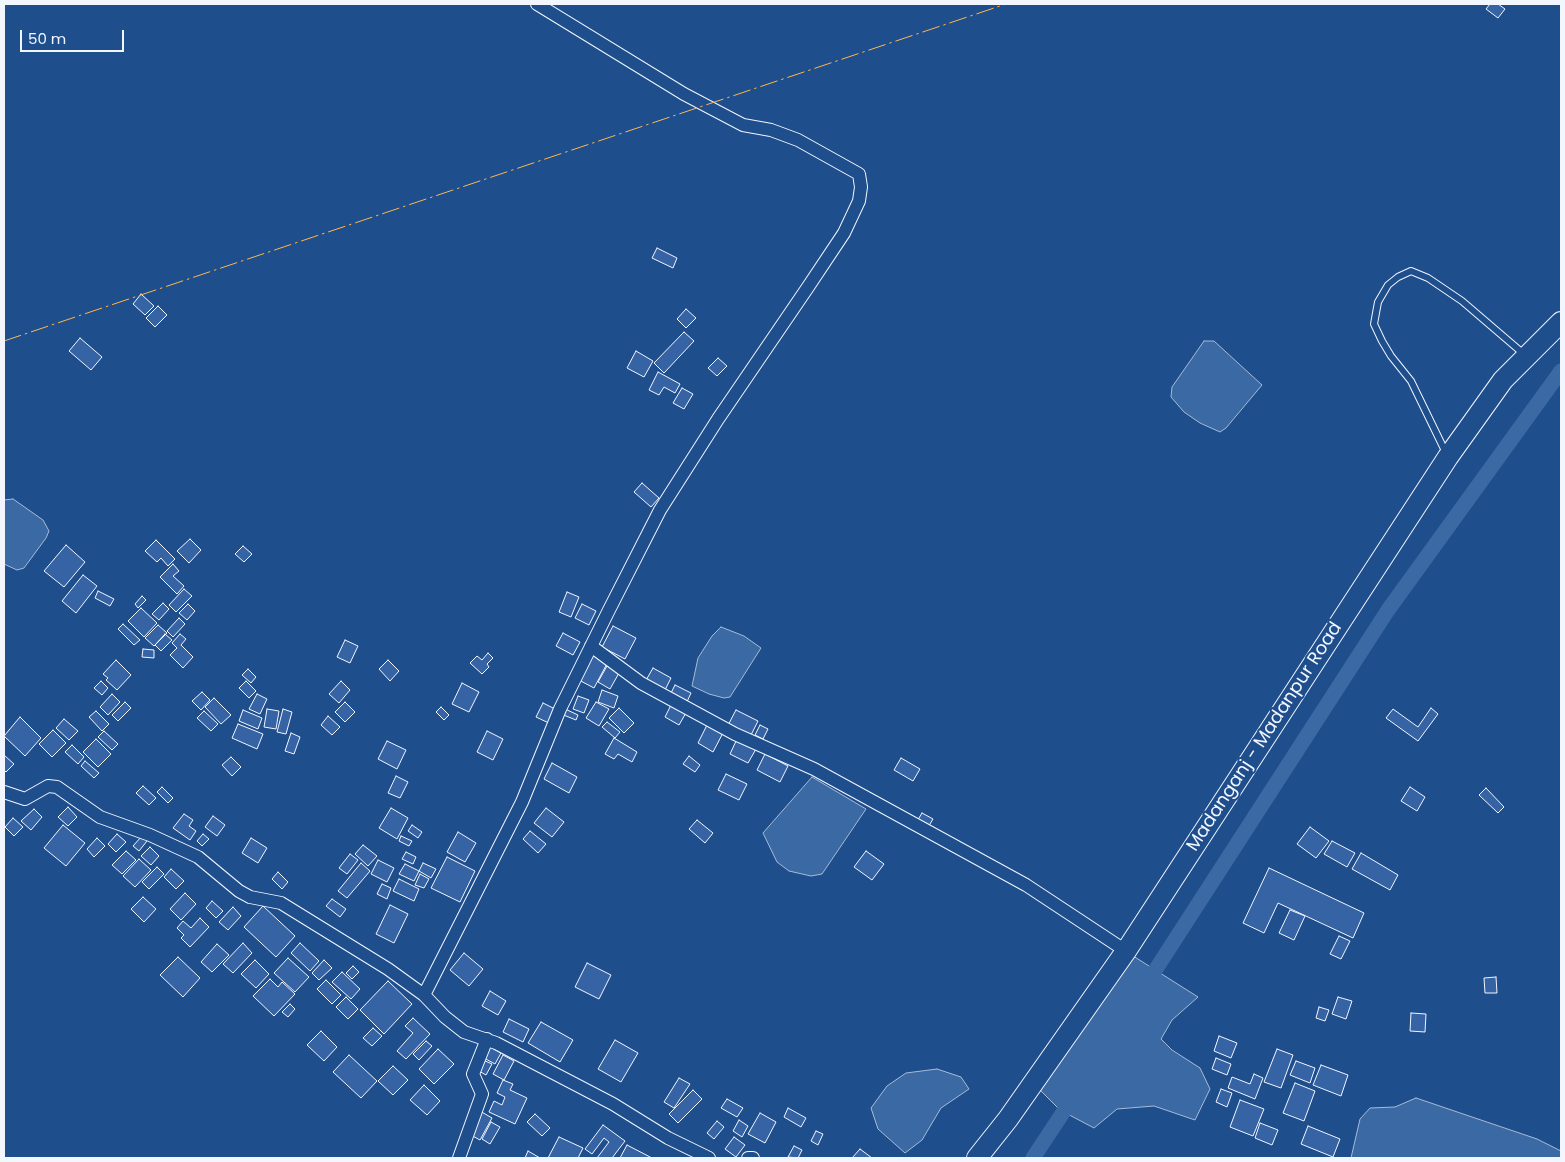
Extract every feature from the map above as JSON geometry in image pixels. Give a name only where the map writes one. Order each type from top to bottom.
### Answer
[{"type":"main road","name":"Madanganj - Madanpur Road","points":[[977,1158],[1008,1118],[1126,951],[1448,457],[1503,380],[1561,322]]},
{"type":"street","points":[[424,994],[522,802],[560,709],[660,510],[718,419],[844,233],[859,201],[861,187],[859,174],[798,140],[771,130],[743,125],[684,94],[537,4]]},
{"type":"street","points":[[591,646],[641,683],[735,734],[814,769],[1026,886],[1126,951]]},
{"type":"street","points":[[4,792],[25,799],[48,786],[57,787],[100,818],[150,835],[198,857],[250,897],[281,904],[388,969],[424,994],[445,1018],[464,1032],[487,1039],[613,1104],[668,1138],[709,1158]]},
{"type":"street","points":[[459,1158],[482,1094],[473,1074],[487,1039]]},
{"type":"street","points":[[748,1158],[753,1158]]},
{"type":"lane","points":[[1448,457],[1411,382],[1391,356],[1374,324],[1378,302],[1388,285],[1398,277],[1411,271],[1428,278],[1462,301],[1527,357]]},
{"type":"water","points":[[1204,341],[1214,341],[1262,385],[1226,428],[1220,432],[1200,423],[1184,412],[1171,397],[1172,387]]},
{"type":"water","points":[[13,499],[43,520],[49,531],[24,568],[17,570],[4,564],[4,500]]},
{"type":"water","points":[[721,627],[744,636],[761,648],[730,697],[724,698],[709,694],[692,686],[698,658],[712,636]]},
{"type":"water","points":[[812,777],[866,809],[822,874],[811,876],[789,871],[777,862],[763,833]]},
{"type":"water","points":[[1130,954],[1198,997],[1172,1020],[1161,1039],[1172,1050],[1200,1068],[1210,1089],[1195,1120],[1154,1106],[1117,1109],[1094,1128],[1060,1110],[1039,1089]]},
{"type":"water","points":[[937,1069],[961,1077],[969,1089],[941,1108],[922,1140],[905,1153],[878,1129],[871,1108],[887,1086],[906,1073]]},
{"type":"water","points":[[1416,1098],[1537,1139],[1561,1151],[1561,1158],[1351,1158],[1360,1119],[1370,1108],[1395,1107]]},
{"type":"building","points":[[1490,4],[1498,4],[1505,9],[1498,18],[1486,9]]},
{"type":"building","points":[[657,248],[677,258],[673,268],[652,258]]},
{"type":"building","points":[[141,294],[154,306],[145,315],[133,304]]},
{"type":"building","points":[[158,306],[167,315],[155,327],[146,318]]},
{"type":"building","points":[[686,309],[696,318],[686,328],[677,319]]},
{"type":"building","points":[[684,332],[694,341],[664,373],[654,363]]},
{"type":"building","points":[[80,338],[102,357],[91,370],[69,351]]},
{"type":"building","points":[[636,351],[653,361],[644,377],[627,368]]},
{"type":"building","points":[[718,358],[727,366],[717,376],[708,368]]},
{"type":"building","points":[[658,372],[680,384],[675,393],[664,387],[659,395],[649,390]]},
{"type":"building","points":[[682,388],[693,394],[684,409],[673,403]]},
{"type":"building","points":[[642,483],[659,498],[651,507],[634,492]]},
{"type":"building","points":[[190,539],[201,550],[189,563],[177,551]]},
{"type":"building","points":[[156,540],[175,559],[168,566],[161,558],[157,562],[145,551]]},
{"type":"building","points":[[66,545],[85,562],[64,587],[44,571]]},
{"type":"building","points":[[243,546],[252,554],[244,562],[235,554]]},
{"type":"building","points":[[173,564],[179,571],[173,576],[184,586],[177,594],[160,577]]},
{"type":"building","points":[[83,575],[97,586],[76,613],[62,601]]},
{"type":"building","points":[[184,589],[192,596],[176,612],[169,605]]},
{"type":"building","points":[[98,591],[114,599],[110,606],[95,598]]},
{"type":"building","points":[[567,592],[579,597],[571,617],[559,612]]},
{"type":"building","points":[[142,596],[146,600],[138,608],[135,604]]},
{"type":"building","points":[[163,603],[169,609],[159,620],[152,614]]},
{"type":"building","points":[[188,604],[195,611],[187,620],[179,613]]},
{"type":"building","points":[[582,604],[596,611],[589,625],[575,618]]},
{"type":"building","points":[[141,608],[157,623],[144,637],[128,621]]},
{"type":"building","points":[[179,618],[185,624],[173,637],[167,631]]},
{"type":"building","points":[[123,624],[140,640],[134,645],[118,629]]},
{"type":"building","points":[[158,625],[167,633],[154,646],[145,638]]},
{"type":"building","points":[[613,626],[636,638],[625,659],[602,647]]},
{"type":"building","points":[[563,633],[580,642],[573,655],[556,646]]},
{"type":"building","points":[[165,634],[172,640],[161,651],[155,645]]},
{"type":"building","points":[[180,634],[186,639],[181,645],[193,657],[183,668],[170,655],[177,648],[172,643]]},
{"type":"building","points":[[345,640],[358,646],[350,663],[337,657]]},
{"type":"building","points":[[143,649],[154,650],[154,658],[142,657]]},
{"type":"building","points":[[592,651],[609,660],[594,688],[577,679]]},
{"type":"building","points":[[488,653],[493,658],[487,664],[489,667],[482,674],[470,663],[477,656],[482,660]]},
{"type":"building","points":[[116,660],[131,675],[117,690],[106,680],[108,678],[103,674]]},
{"type":"building","points":[[388,660],[399,671],[390,681],[379,669]]},
{"type":"building","points":[[607,666],[619,673],[610,689],[598,682]]},
{"type":"building","points":[[653,668],[671,678],[664,692],[645,682]]},
{"type":"building","points":[[248,669],[256,677],[251,683],[242,675]]},
{"type":"building","points":[[101,681],[108,688],[102,695],[94,688]]},
{"type":"building","points":[[246,681],[256,691],[249,698],[239,688]]},
{"type":"building","points":[[341,681],[350,690],[339,703],[329,694]]},
{"type":"building","points":[[462,683],[479,692],[469,712],[452,704]]},
{"type":"building","points":[[675,685],[691,693],[686,704],[670,695]]},
{"type":"building","points":[[602,690],[618,696],[614,708],[598,702]]},
{"type":"building","points":[[202,692],[210,700],[201,710],[192,701]]},
{"type":"building","points":[[112,694],[120,702],[108,715],[100,707]]},
{"type":"building","points":[[257,694],[267,699],[260,714],[249,709]]},
{"type":"building","points":[[578,696],[589,700],[584,713],[573,709]]},
{"type":"building","points":[[214,698],[231,715],[221,724],[205,707]]},
{"type":"building","points":[[125,702],[131,708],[118,721],[112,715]]},
{"type":"building","points":[[345,702],[355,712],[345,722],[335,712]]},
{"type":"building","points":[[596,702],[609,709],[599,726],[586,718]]},
{"type":"building","points":[[543,703],[557,710],[551,724],[536,717]]},
{"type":"building","points":[[672,703],[687,711],[679,725],[665,717]]},
{"type":"building","points":[[441,707],[449,715],[444,720],[436,712]]},
{"type":"building","points":[[563,708],[578,715],[576,720],[561,714]]},
{"type":"building","points":[[619,708],[634,723],[624,733],[609,718]]},
{"type":"building","points":[[1431,708],[1438,714],[1418,741],[1386,718],[1393,709],[1418,727]]},
{"type":"building","points":[[267,709],[279,711],[276,729],[264,727]]},
{"type":"building","points":[[283,709],[292,712],[286,734],[277,732]]},
{"type":"building","points":[[243,710],[262,718],[258,729],[239,721]]},
{"type":"building","points":[[736,710],[758,721],[749,739],[727,727]]},
{"type":"building","points":[[96,711],[109,724],[102,731],[89,717]]},
{"type":"building","points":[[204,711],[218,724],[211,731],[197,718]]},
{"type":"building","points":[[328,716],[340,727],[332,735],[321,725]]},
{"type":"building","points":[[20,717],[41,738],[25,756],[4,736]]},
{"type":"building","points":[[64,719],[78,731],[69,740],[56,728]]},
{"type":"building","points":[[607,722],[620,732],[615,738],[602,727]]},
{"type":"building","points":[[708,723],[724,731],[713,752],[698,743]]},
{"type":"building","points":[[238,724],[263,734],[257,749],[232,738]]},
{"type":"building","points":[[760,725],[768,729],[763,739],[755,735]]},
{"type":"building","points":[[53,730],[66,743],[52,757],[39,744]]},
{"type":"building","points":[[104,731],[118,744],[112,750],[98,737]]},
{"type":"building","points":[[487,731],[503,739],[493,760],[477,752]]},
{"type":"building","points":[[291,733],[300,737],[294,754],[285,751]]},
{"type":"building","points":[[614,738],[637,752],[632,762],[618,754],[614,759],[605,754]]},
{"type":"building","points":[[96,739],[111,754],[98,767],[83,752]]},
{"type":"building","points":[[737,739],[756,749],[748,763],[730,754]]},
{"type":"building","points":[[387,741],[406,750],[397,769],[378,759]]},
{"type":"building","points":[[72,745],[84,757],[78,764],[65,752]]},
{"type":"building","points":[[765,754],[788,766],[780,782],[757,770]]},
{"type":"building","points":[[4,755],[14,764],[6,772],[4,770]]},
{"type":"building","points":[[689,756],[700,765],[695,772],[683,764]]},
{"type":"building","points":[[231,757],[241,767],[232,776],[222,765]]},
{"type":"building","points":[[901,758],[920,769],[913,781],[894,770]]},
{"type":"building","points":[[85,761],[99,773],[94,778],[81,766]]},
{"type":"building","points":[[552,763],[577,777],[569,793],[544,779]]},
{"type":"building","points":[[726,774],[747,784],[739,800],[718,790]]},
{"type":"building","points":[[396,776],[408,782],[400,798],[388,793]]},
{"type":"building","points":[[143,786],[156,798],[149,805],[136,793]]},
{"type":"building","points":[[162,787],[173,798],[168,803],[157,792]]},
{"type":"building","points":[[1410,787],[1425,797],[1417,811],[1401,801]]},
{"type":"building","points":[[1486,788],[1504,807],[1498,813],[1479,795]]},
{"type":"building","points":[[68,807],[77,817],[68,826],[58,817]]},
{"type":"building","points":[[391,808],[408,818],[397,839],[379,828]]},
{"type":"building","points":[[546,808],[564,822],[552,837],[534,823]]},
{"type":"building","points":[[34,809],[42,817],[31,830],[21,821]]},
{"type":"building","points":[[922,813],[933,819],[927,829],[916,823]]},
{"type":"building","points":[[184,814],[193,820],[189,826],[196,831],[190,840],[173,828]]},
{"type":"building","points":[[213,816],[225,825],[217,836],[205,827]]},
{"type":"building","points":[[13,818],[23,827],[14,836],[5,827]]},
{"type":"building","points":[[697,820],[713,833],[705,843],[689,829]]},
{"type":"building","points":[[63,825],[85,843],[66,866],[44,848]]},
{"type":"building","points":[[412,825],[422,832],[418,838],[408,831]]},
{"type":"building","points":[[1310,827],[1329,841],[1316,858],[1297,844]]},
{"type":"building","points":[[530,831],[546,844],[538,853],[523,839]]},
{"type":"building","points":[[458,832],[476,843],[465,862],[447,852]]},
{"type":"building","points":[[117,834],[126,842],[116,852],[108,844]]},
{"type":"building","points":[[203,834],[209,839],[202,846],[197,841]]},
{"type":"building","points":[[142,836],[147,841],[139,851],[133,846]]},
{"type":"building","points":[[401,836],[412,841],[409,846],[399,841]]},
{"type":"building","points":[[97,838],[105,846],[94,857],[87,849]]},
{"type":"building","points":[[251,838],[267,848],[258,863],[242,853]]},
{"type":"building","points":[[1332,841],[1355,853],[1347,867],[1324,854]]},
{"type":"building","points":[[363,845],[377,856],[368,866],[355,854]]},
{"type":"building","points":[[150,847],[159,856],[151,865],[141,856]]},
{"type":"building","points":[[126,851],[136,860],[122,874],[112,865]]},
{"type":"building","points":[[866,851],[884,864],[872,880],[854,867]]},
{"type":"building","points":[[406,852],[416,857],[413,864],[402,859]]},
{"type":"building","points":[[1361,853],[1398,875],[1390,890],[1352,869]]},
{"type":"building","points":[[350,854],[358,860],[347,874],[339,868]]},
{"type":"building","points":[[447,857],[475,871],[460,902],[431,888]]},
{"type":"building","points":[[139,859],[151,870],[135,887],[123,876]]},
{"type":"building","points":[[378,860],[394,868],[387,882],[371,874]]},
{"type":"building","points":[[361,863],[370,871],[347,898],[338,891]]},
{"type":"building","points":[[423,863],[436,869],[431,878],[419,871]]},
{"type":"building","points":[[405,864],[419,871],[414,881],[399,874]]},
{"type":"building","points":[[157,867],[164,874],[149,889],[142,882]]},
{"type":"building","points":[[1269,868],[1364,913],[1353,938],[1278,903],[1264,933],[1243,923]]},
{"type":"building","points":[[171,869],[184,881],[176,889],[164,877]]},
{"type":"building","points":[[278,872],[288,882],[282,889],[272,879]]},
{"type":"building","points":[[420,874],[429,879],[424,888],[415,885]]},
{"type":"building","points":[[399,879],[419,889],[414,901],[393,891]]},
{"type":"building","points":[[382,884],[391,888],[387,899],[377,894]]},
{"type":"building","points":[[185,893],[196,904],[181,920],[170,909]]},
{"type":"building","points":[[143,897],[156,909],[144,922],[131,909]]},
{"type":"building","points":[[332,899],[346,909],[340,917],[326,906]]},
{"type":"building","points":[[212,901],[223,911],[216,918],[206,908]]},
{"type":"building","points":[[390,905],[408,914],[394,943],[376,934]]},
{"type":"building","points":[[263,906],[295,936],[276,957],[244,927]]},
{"type":"building","points":[[233,907],[241,916],[228,930],[219,922]]},
{"type":"building","points":[[1290,910],[1305,916],[1294,940],[1279,933]]},
{"type":"building","points":[[200,918],[209,927],[190,947],[181,938],[184,935],[177,928],[183,921],[191,928]]},
{"type":"building","points":[[1339,936],[1350,941],[1341,959],[1330,954]]},
{"type":"building","points":[[243,943],[252,953],[233,973],[223,964]]},
{"type":"building","points":[[300,943],[319,961],[310,971],[291,953]]},
{"type":"building","points":[[217,944],[229,955],[212,972],[201,962]]},
{"type":"building","points":[[464,953],[483,969],[469,986],[450,970]]},
{"type":"building","points":[[178,957],[200,978],[183,997],[160,975]]},
{"type":"building","points":[[288,958],[309,977],[295,992],[274,973]]},
{"type":"building","points":[[255,960],[269,974],[256,988],[241,974]]},
{"type":"building","points":[[324,960],[332,968],[319,980],[312,973]]},
{"type":"building","points":[[587,963],[611,975],[599,999],[575,987]]},
{"type":"building","points":[[353,966],[359,972],[352,979],[346,973]]},
{"type":"building","points":[[342,972],[360,989],[351,999],[332,982]]},
{"type":"building","points":[[1496,977],[1497,993],[1485,993],[1484,978]]},
{"type":"building","points":[[270,979],[278,987],[282,982],[295,994],[274,1016],[253,996]]},
{"type":"building","points":[[326,980],[341,995],[332,1004],[317,989]]},
{"type":"building","points":[[388,981],[412,1004],[384,1034],[360,1010]]},
{"type":"building","points":[[490,991],[506,1001],[498,1015],[482,1006]]},
{"type":"building","points":[[346,997],[358,1009],[348,1019],[336,1007]]},
{"type":"building","points":[[1338,997],[1352,1001],[1346,1019],[1332,1014]]},
{"type":"building","points":[[290,1004],[295,1009],[288,1017],[282,1012]]},
{"type":"building","points":[[1319,1007],[1329,1010],[1325,1021],[1316,1018]]},
{"type":"building","points":[[1411,1013],[1426,1014],[1425,1032],[1410,1031]]},
{"type":"building","points":[[413,1018],[430,1034],[406,1059],[397,1051],[413,1033],[405,1026]]},
{"type":"building","points":[[509,1019],[529,1029],[523,1042],[503,1032]]},
{"type":"building","points":[[541,1022],[573,1040],[560,1062],[528,1043]]},
{"type":"building","points":[[373,1028],[382,1036],[372,1046],[363,1038]]},
{"type":"building","points":[[321,1031],[337,1047],[324,1061],[307,1045]]},
{"type":"building","points":[[1219,1036],[1237,1043],[1231,1058],[1214,1051]]},
{"type":"building","points":[[615,1040],[638,1053],[621,1082],[598,1069]]},
{"type":"building","points":[[426,1041],[432,1046],[419,1060],[413,1054]]},
{"type":"building","points":[[490,1047],[501,1053],[495,1064],[484,1058]]},
{"type":"building","points":[[438,1049],[454,1064],[434,1084],[419,1069]]},
{"type":"building","points":[[1277,1049],[1293,1055],[1281,1088],[1264,1082]]},
{"type":"building","points":[[349,1055],[377,1081],[361,1098],[333,1072]]},
{"type":"building","points":[[503,1055],[514,1061],[504,1080],[493,1074]]},
{"type":"building","points":[[1216,1058],[1231,1064],[1227,1075],[1212,1069]]},
{"type":"building","points":[[483,1060],[492,1064],[486,1075],[477,1070]]},
{"type":"building","points":[[1296,1061],[1315,1068],[1310,1083],[1290,1075]]},
{"type":"building","points":[[1321,1065],[1348,1075],[1341,1096],[1313,1085]]},
{"type":"building","points":[[393,1066],[408,1080],[393,1095],[378,1081]]},
{"type":"building","points":[[1254,1074],[1263,1078],[1255,1099],[1228,1088],[1232,1077],[1250,1084]]},
{"type":"building","points":[[679,1078],[690,1084],[674,1108],[664,1102]]},
{"type":"building","points":[[503,1080],[513,1084],[510,1090],[527,1098],[515,1124],[489,1112],[494,1101],[502,1105],[505,1097],[497,1093]]},
{"type":"building","points":[[1295,1083],[1315,1091],[1304,1121],[1283,1113]]},
{"type":"building","points":[[424,1085],[440,1101],[427,1115],[410,1100]]},
{"type":"building","points":[[1221,1089],[1232,1093],[1227,1107],[1216,1102]]},
{"type":"building","points":[[693,1090],[702,1099],[678,1123],[669,1114]]},
{"type":"building","points":[[727,1099],[743,1108],[737,1117],[721,1108]]},
{"type":"building","points":[[1240,1100],[1264,1109],[1253,1136],[1230,1127]]},
{"type":"building","points":[[788,1108],[806,1118],[801,1127],[784,1117]]},
{"type":"building","points":[[480,1111],[492,1118],[480,1140],[469,1134]]},
{"type":"building","points":[[760,1113],[776,1122],[765,1143],[748,1134]]},
{"type":"building","points":[[535,1114],[550,1128],[542,1136],[527,1122]]},
{"type":"building","points":[[739,1120],[748,1126],[742,1137],[733,1131]]},
{"type":"building","points":[[717,1121],[724,1127],[714,1139],[707,1133]]},
{"type":"building","points":[[491,1122],[500,1127],[490,1144],[482,1139]]},
{"type":"building","points":[[1260,1123],[1278,1130],[1272,1145],[1255,1138]]},
{"type":"building","points":[[603,1125],[625,1141],[612,1158],[597,1158],[609,1142],[604,1138],[592,1154],[585,1149]]},
{"type":"building","points":[[1308,1126],[1340,1139],[1333,1157],[1301,1144]]},
{"type":"building","points":[[816,1131],[823,1134],[818,1145],[811,1141]]},
{"type":"building","points":[[559,1137],[583,1148],[578,1158],[548,1158]]},
{"type":"building","points":[[734,1137],[745,1145],[736,1157],[725,1149]]},
{"type":"building","points":[[627,1145],[652,1158],[620,1158]]},
{"type":"building","points":[[794,1146],[802,1150],[798,1158],[788,1157]]},
{"type":"building","points":[[860,1149],[872,1158],[852,1158]]},
{"type":"building","points":[[528,1151],[540,1158],[525,1158]]},
{"type":"waterway","points":[[1145,986],[1388,610],[1561,371]]},
{"type":"waterway","points":[[1033,1158],[1074,1096]]},
{"type":"power","points":[[4,341],[1006,4]]}]
